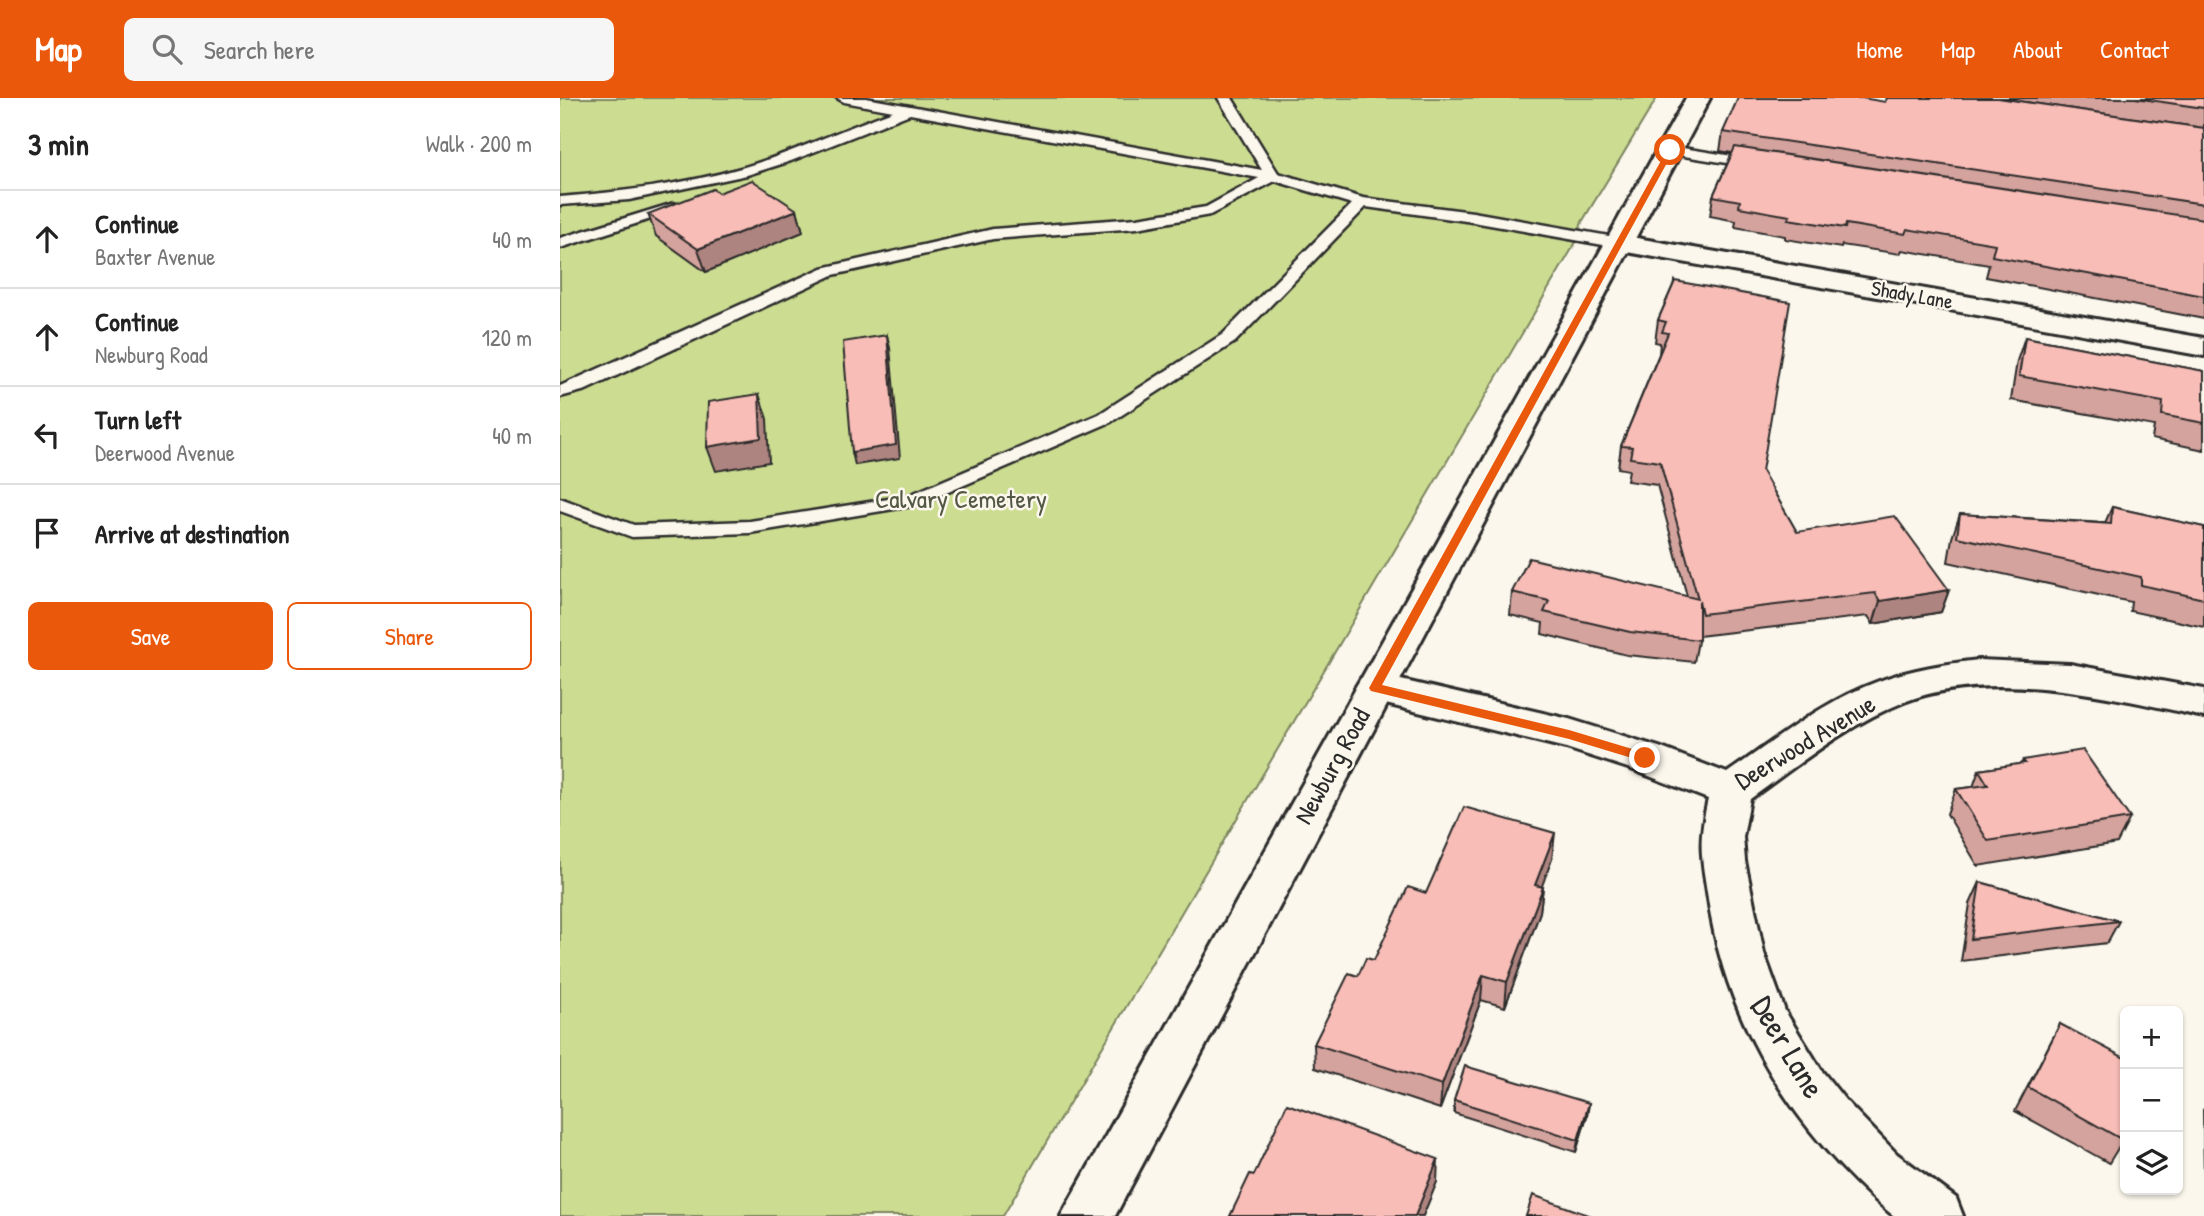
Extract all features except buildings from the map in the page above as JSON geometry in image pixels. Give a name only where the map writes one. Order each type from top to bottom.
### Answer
[{"type":"street","name":"Newburg Road","points":[[1087,1216],[1698,98]]},
{"type":"street","name":"Shady Lane","points":[[1620,243],[2204,347]]},
{"type":"street","name":"Deerwood Avenue","points":[[1375,688],[1569,734],[1645,758],[1731,791],[1851,710],[1884,694],[1924,682],[1966,675],[2014,673],[2064,676],[2204,703]]},
{"type":"street","name":"Deer Lane","points":[[1731,791],[1721,843],[1732,909],[1751,986],[1771,1029],[1799,1076],[1834,1121],[1910,1199],[1937,1216]]},
{"type":"lane","points":[[844,98],[910,104],[1273,176],[1362,202],[1473,217],[1620,243]]},
{"type":"lane","points":[[1225,98],[1273,176]]},
{"type":"lane","points":[[560,201],[629,196],[742,173],[786,158],[910,104]]},
{"type":"lane","points":[[1670,150],[1772,166]]},
{"type":"lane","points":[[560,243],[663,212],[742,173]]},
{"type":"lane","points":[[560,392],[580,386],[828,271],[993,234],[1137,223],[1210,211],[1273,176]]},
{"type":"lane","points":[[560,504],[632,531],[750,527],[911,501],[1105,418],[1229,338],[1362,202]]},
{"type":"green space","name":"Calvary Cemetery","points":[[560,98],[1657,98],[1582,222],[1576,242],[1003,1216],[560,1216]]},
{"type":"route","points":[[1645,758],[1569,734],[1375,688],[1670,150]]}]
